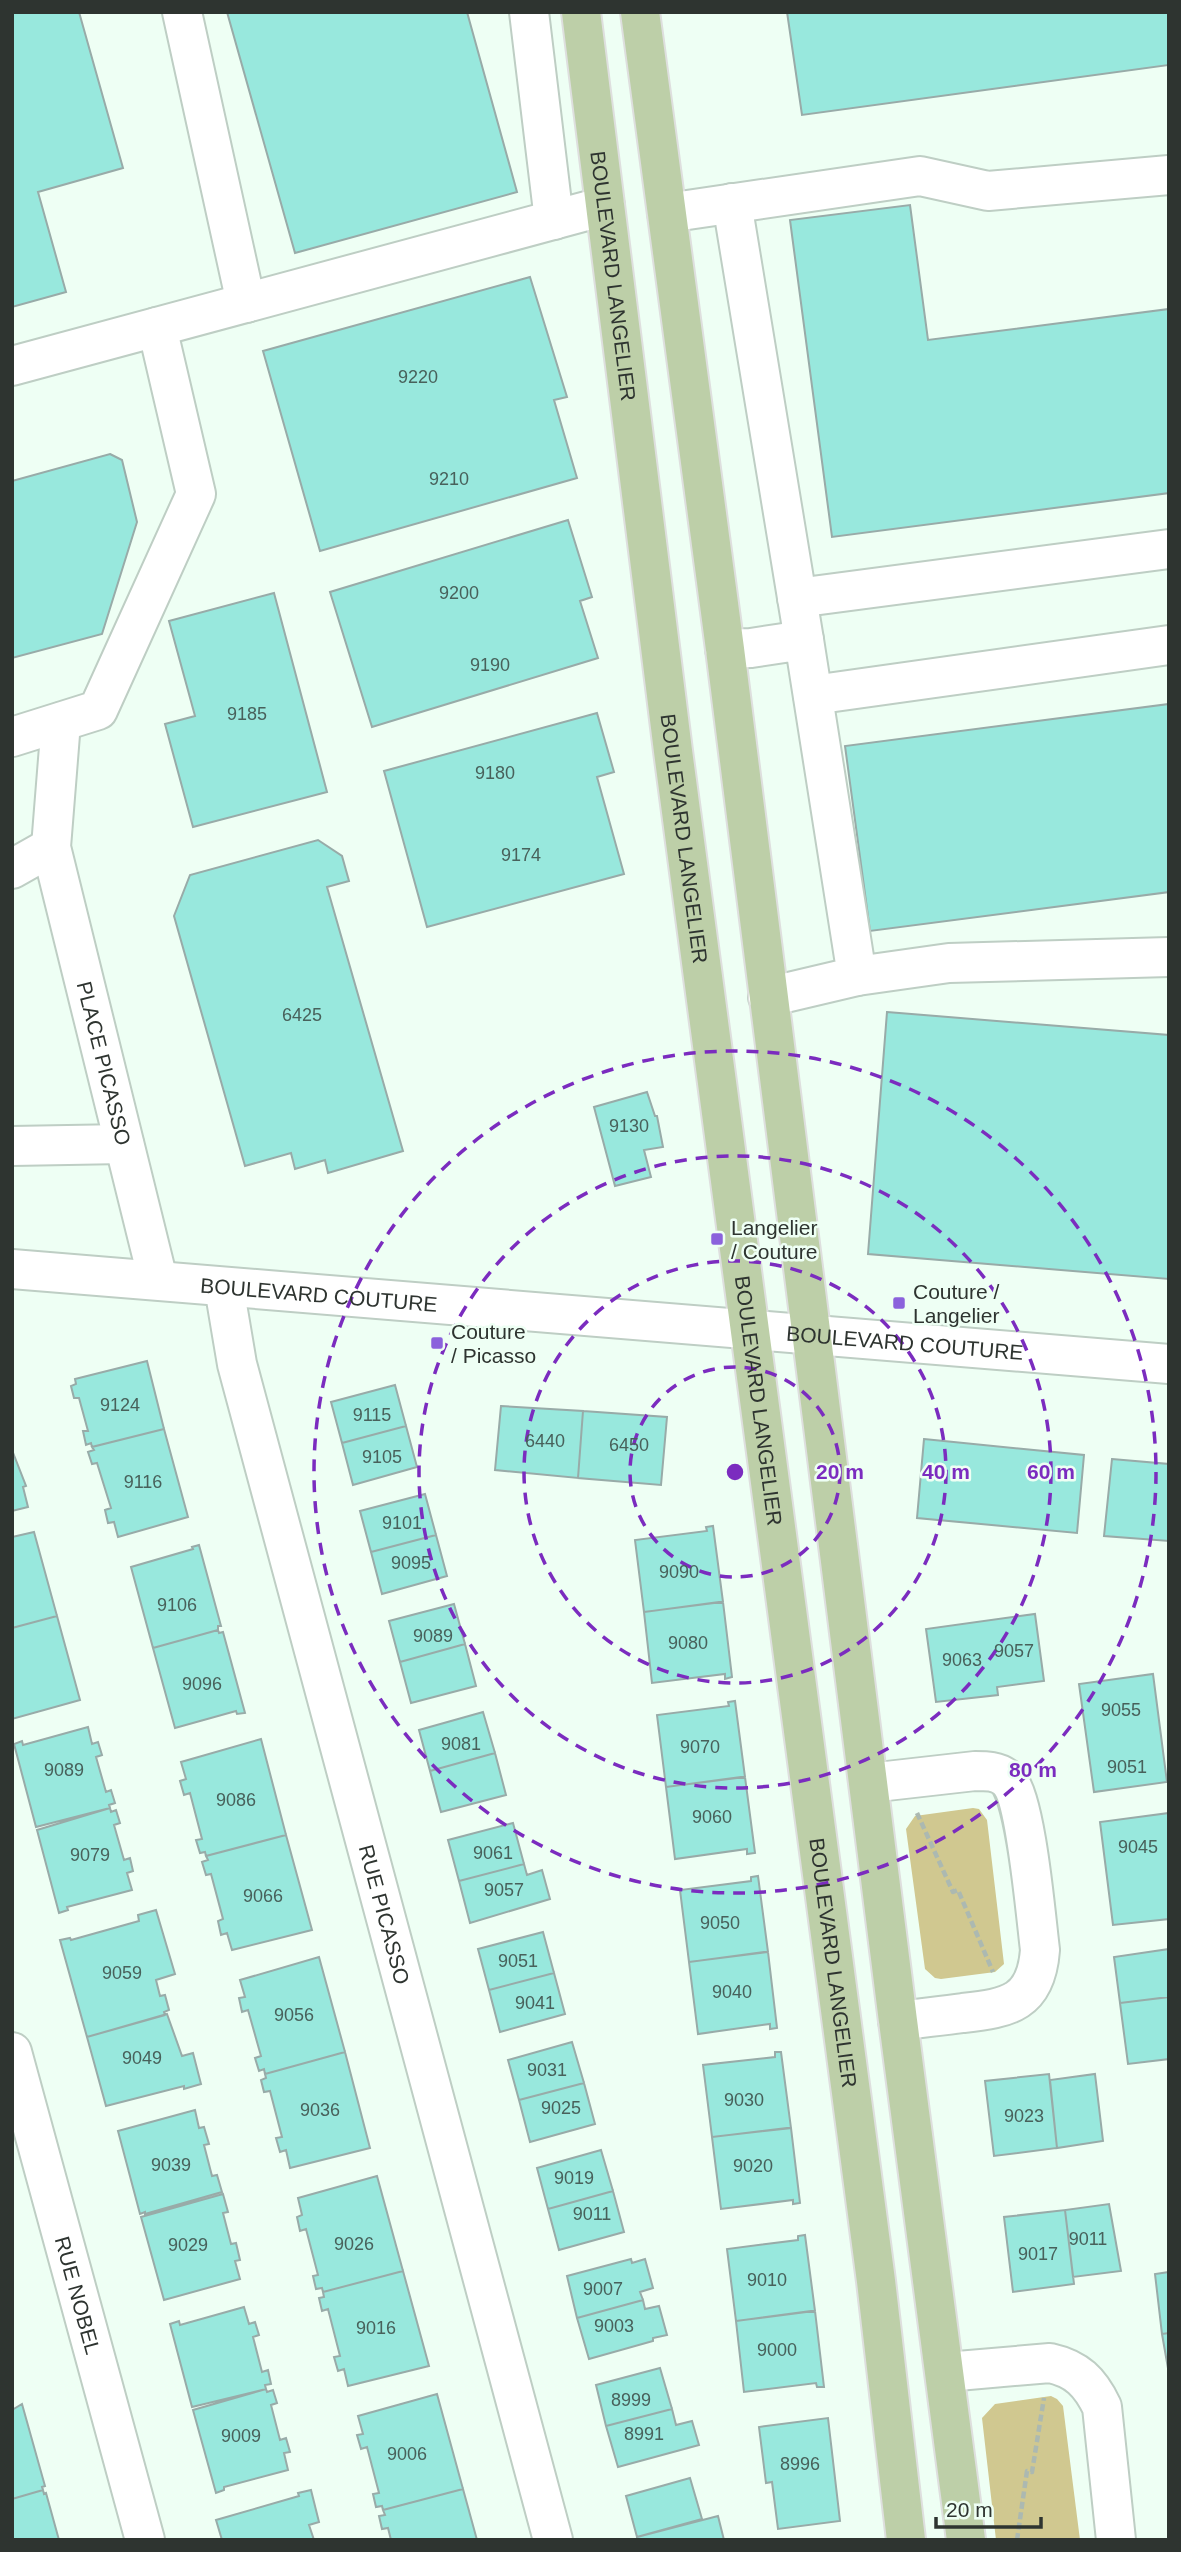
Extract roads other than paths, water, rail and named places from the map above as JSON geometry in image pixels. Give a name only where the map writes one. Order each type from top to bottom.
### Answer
[{"type":"main road","name":"BOULEVARD LANGELIER","points":[[581,12],[673,751],[876,2281],[906,2540]]},
{"type":"main road","points":[[640,12],[725,649],[898,2021],[967,2540]]},
{"type":"street","points":[[182,12],[246,303]]},
{"type":"street","points":[[529,12],[554,220]]},
{"type":"street","points":[[667,213],[920,176],[988,191],[1169,175]]},
{"type":"street","points":[[732,202],[857,976]]},
{"type":"street","points":[[12,366],[605,206]]},
{"type":"street","points":[[12,737],[98,710],[196,494],[157,327]]},
{"type":"street","points":[[797,598],[1169,549]]},
{"type":"street","points":[[725,649],[804,640]]},
{"type":"street","points":[[813,695],[1169,645]]},
{"type":"street","name":"PLACE PICASSO","points":[[61,722],[51,848],[158,1280]]},
{"type":"street","points":[[12,869],[51,848]]},
{"type":"street","points":[[768,997],[857,976],[949,963],[1169,957]]},
{"type":"street","points":[[12,1146],[124,1144]]},
{"type":"street","name":"BOULEVARD COUTURE","points":[[12,1269],[1169,1364]]},
{"type":"street","name":"RUE PICASSO","points":[[224,1287],[237,1364],[553,2540]]},
{"type":"street","points":[[869,1783],[975,1771],[993,1771],[1008,1779],[1017,1796],[1022,1819],[1040,1950],[1039,1970],[1030,1988],[1018,2000],[1000,2009],[898,2021]]},
{"type":"street","name":"RUE NOBEL","points":[[12,2052],[145,2540]]},
{"type":"street","points":[[946,2372],[1050,2363],[1066,2366],[1081,2376],[1094,2389],[1102,2407],[1116,2540]]},
{"type":"place","name":"Langelier / Couture","points":[[717,1239]]},
{"type":"place","name":"Couture / Langelier","points":[[899,1303]]},
{"type":"place","name":"Couture / Picasso","points":[[437,1343]]}]
